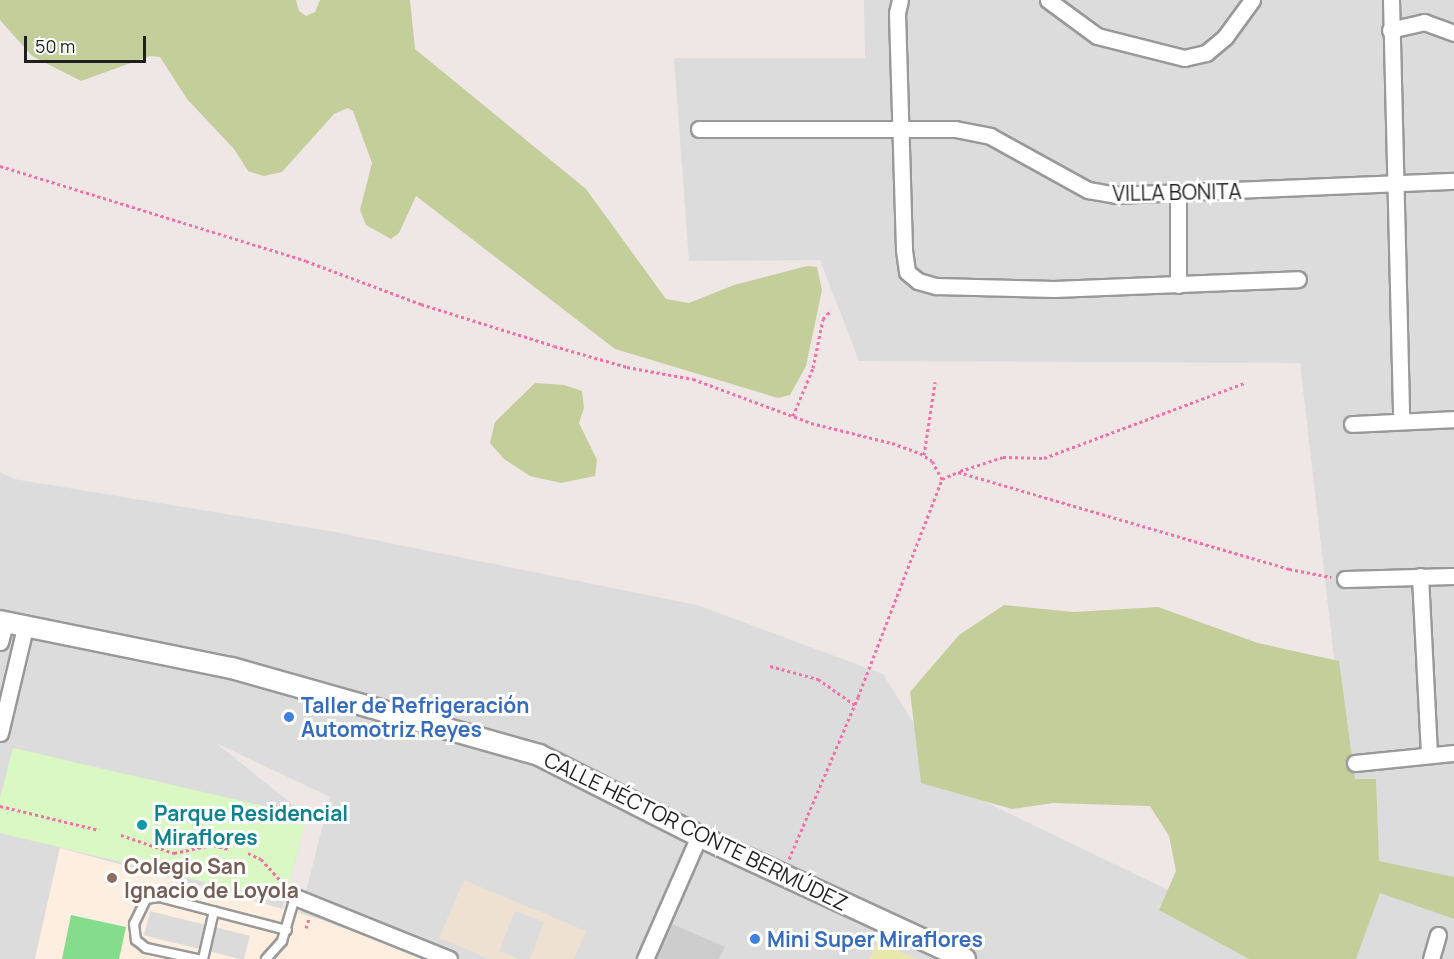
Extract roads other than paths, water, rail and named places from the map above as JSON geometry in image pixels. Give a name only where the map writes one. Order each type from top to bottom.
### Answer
[{"type":"street","points":[[900,0],[897,13],[903,129],[903,250],[907,272],[918,281],[936,286],[1054,289],[1298,279]]},
{"type":"street","points":[[1048,0],[1097,36],[1184,58],[1206,53],[1225,37],[1252,0]]},
{"type":"street","points":[[1391,0],[1401,421]]},
{"type":"street","points":[[1390,30],[1424,21],[1454,33]]},
{"type":"street","name":"VILLA BONITA","points":[[699,129],[955,129],[990,136],[1088,190],[1115,195],[1178,195],[1454,181]]},
{"type":"street","points":[[1178,195],[1178,285]]},
{"type":"street","points":[[1352,424],[1454,419]]},
{"type":"street","points":[[1420,576],[1429,754]]},
{"type":"street","points":[[1345,579],[1454,576]]},
{"type":"street","points":[[0,642],[2,622]]},
{"type":"street","name":"CALLE HÉCTOR CONTE BERMÚDEZ","points":[[2,622],[232,668],[539,755],[699,836],[965,959]]},
{"type":"street","points":[[0,733],[25,627]]},
{"type":"street","points":[[1355,763],[1454,753]]},
{"type":"street","points":[[645,959],[699,836]]},
{"type":"street","points":[[295,897],[449,959]]},
{"type":"street","points":[[1431,959],[1438,935]]},
{"type":"lane","points":[[197,959],[142,946],[133,933],[136,915],[142,902],[153,896],[287,930]]},
{"type":"lane","points":[[266,959],[287,930],[295,897]]},
{"type":"lane","points":[[203,959],[214,911]]},
{"type":"place","name":"Taller de Refrigeración Automotriz Reyes","points":[[289,717]]},
{"type":"place","name":"Parque Residencial Miraflores","points":[[142,825]]},
{"type":"place","name":"Colegio San Ignacio de Loyola","points":[[112,878]]},
{"type":"place","name":"Mini Super Miraflores","points":[[755,939]]}]
